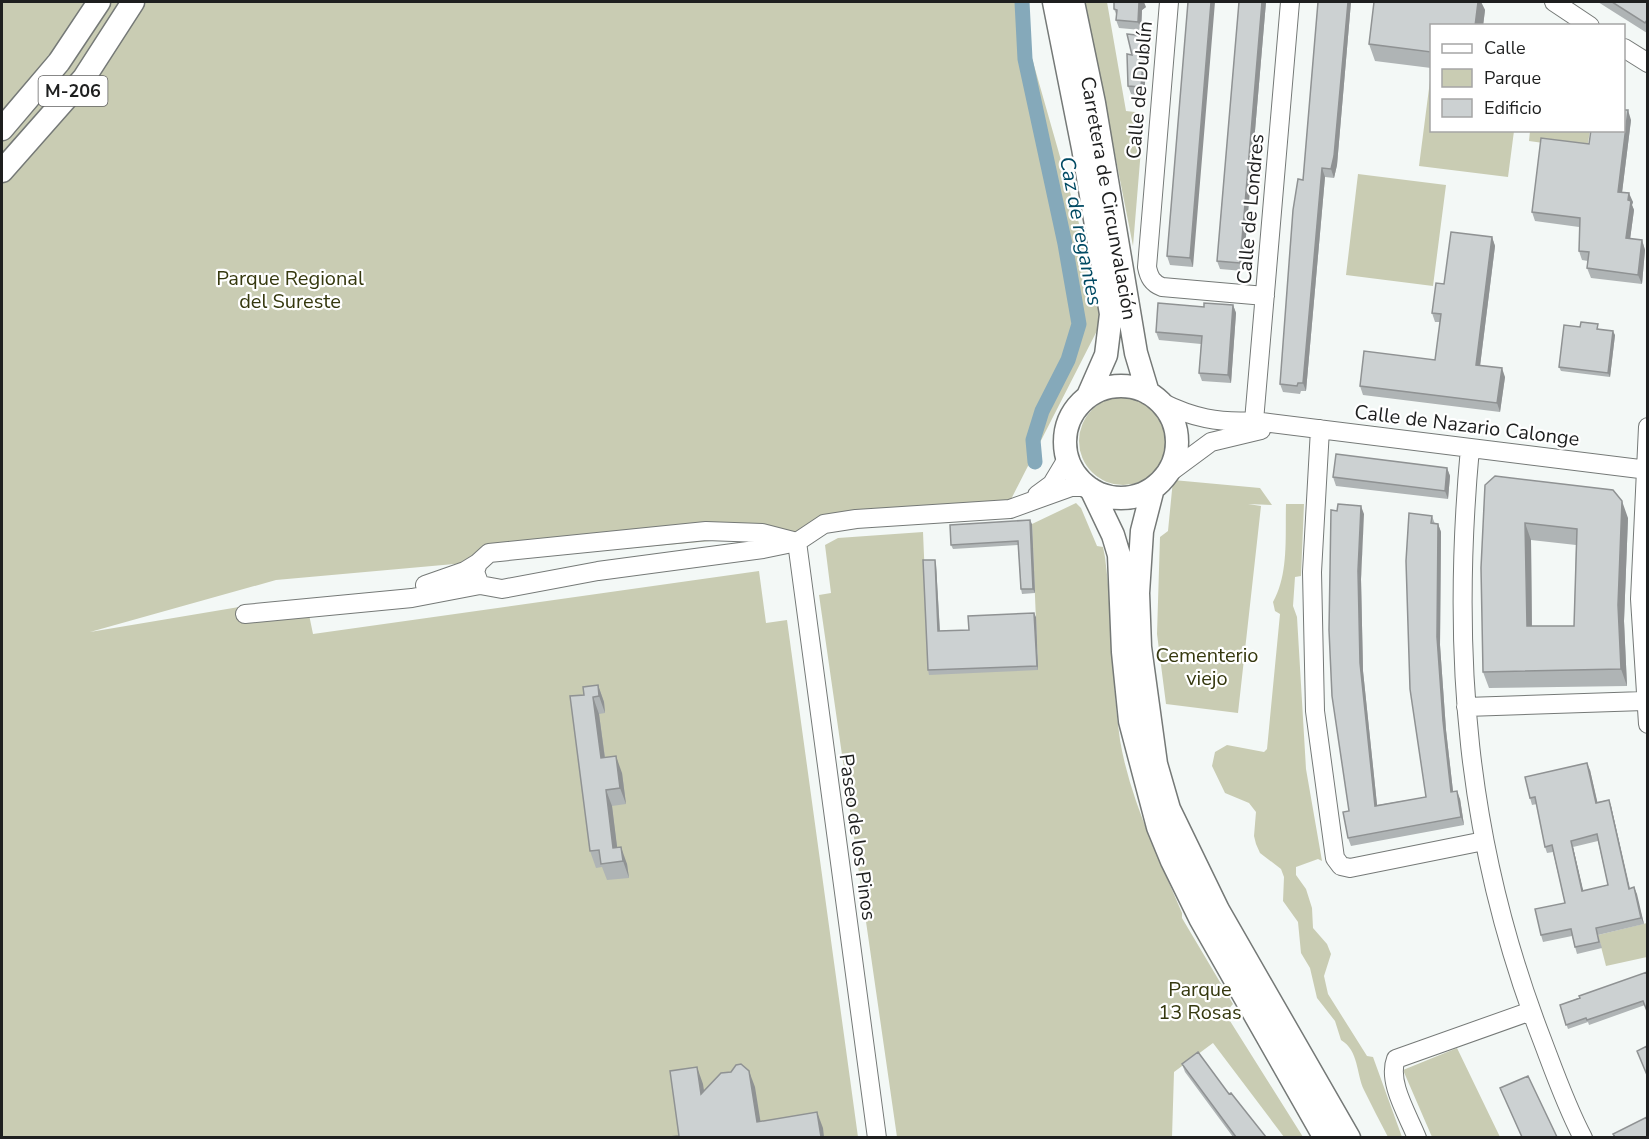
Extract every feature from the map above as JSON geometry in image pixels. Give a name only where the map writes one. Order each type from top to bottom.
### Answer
[{"type":"main road","name":"M-206","points":[[2,129],[59,62],[99,2]]},
{"type":"main road","name":"M-206","points":[[2,171],[84,78],[133,2]]},
{"type":"main road","name":"Carretera de Circunvalación","points":[[1054,2],[1083,148],[1111,314],[1106,355],[1088,396]]},
{"type":"main road","name":"Carretera de Circunvalación","points":[[1073,2],[1094,103],[1136,353],[1155,397]]},
{"type":"main road","points":[[1325,1137],[1200,918],[1158,827],[1130,721],[1123,652],[1119,555],[1113,535],[1089,488],[1079,479],[1065,448],[1067,424],[1079,404],[1102,388],[1134,387],[1155,397],[1168,411],[1176,433],[1175,456],[1159,482],[1142,531],[1138,593],[1140,647],[1156,764],[1169,809],[1218,910],[1349,1137]]},
{"type":"main road","points":[[1089,488],[1113,497],[1127,497],[1159,482]]},
{"type":"street","name":"Calle de Dublín","points":[[1169,2],[1147,267],[1149,276],[1155,284],[1162,287],[1265,296]]},
{"type":"street","name":"Calle de Londres","points":[[1254,421],[1290,2]]},
{"type":"street","points":[[1554,2],[1587,24]]},
{"type":"street","points":[[1625,49],[1647,63]]},
{"type":"street","name":"Calle de Nazario Calonge","points":[[1155,397],[1204,420],[1224,423],[1254,421],[1646,470]]},
{"type":"street","name":"Calle de Nazario Calonge","points":[[1159,482],[1211,442],[1281,426]]},
{"type":"street","points":[[1647,427],[1645,524],[1640,598],[1647,724]]},
{"type":"street","points":[[1320,429],[1312,572],[1315,711],[1335,858],[1341,866],[1350,868],[1484,841]]},
{"type":"street","points":[[1470,448],[1461,595],[1461,641],[1472,773],[1484,841],[1506,932],[1531,1011],[1564,1098],[1583,1137]]},
{"type":"street","points":[[1023,506],[1052,484],[1068,459]]},
{"type":"street","points":[[245,614],[412,598],[480,585],[502,589],[598,571],[763,549],[797,542],[824,524],[856,519],[1010,509],[1071,487],[1089,488]]},
{"type":"street","points":[[395,598],[459,574],[489,553],[674,533],[762,533],[797,542]]},
{"type":"street","name":"Paseo de los Pinos","points":[[797,542],[877,1137]]},
{"type":"street","points":[[478,562],[474,573],[480,585]]},
{"type":"street","points":[[1466,707],[1644,701]]},
{"type":"street","points":[[1417,1137],[1392,1070],[1396,1059],[1531,1011]]},
{"type":"green space","name":"Parque Regional del Sureste","points":[[2,2],[1016,2],[1105,315],[1003,515],[276,580],[90,632],[239,607],[306,600],[313,634],[759,571],[766,623],[787,620],[858,1137],[2,1138]]},
{"type":"green space","points":[[1085,2],[1107,2],[1126,111],[1144,113],[1133,246]]},
{"type":"green space","points":[[1430,81],[1430,132],[1514,132],[1508,177],[1419,166]]},
{"type":"green space","points":[[1530,132],[1590,132],[1587,149],[1529,141]]},
{"type":"green space","points":[[1358,174],[1446,185],[1433,286],[1346,275]]},
{"type":"green space","points":[[1114,397],[1132,397],[1148,404],[1160,416],[1167,432],[1167,450],[1160,466],[1148,478],[1132,485],[1114,485],[1098,478],[1086,466],[1079,450],[1079,432],[1086,416],[1098,404]]},
{"type":"green space","name":"Cementerio viejo","points":[[1173,480],[1260,488],[1272,505],[1248,504],[1261,506],[1238,713],[1166,704],[1157,634],[1160,537],[1168,531]]},
{"type":"green space","name":"Parque 13 Rosas","points":[[1076,503],[1081,508],[1097,546],[1103,547],[1108,580],[1120,740],[1138,807],[1182,913],[1182,918],[1233,1004],[1225,1013],[1303,1137],[1284,1137],[1213,1043],[1174,1072],[1172,1137],[897,1137],[819,595],[831,593],[825,545],[838,538],[923,532],[929,674],[1038,669],[1032,524]]},
{"type":"green space","points":[[1286,504],[1304,504],[1301,576],[1295,577],[1293,606],[1297,617],[1306,769],[1322,861],[1318,859],[1296,867],[1296,875],[1306,889],[1312,908],[1313,928],[1327,944],[1331,954],[1324,976],[1328,994],[1367,1056],[1373,1057],[1402,1137],[1388,1137],[1361,1083],[1351,1050],[1341,1040],[1335,1021],[1317,998],[1310,968],[1301,953],[1298,922],[1283,901],[1284,877],[1281,869],[1260,853],[1256,844],[1254,836],[1256,812],[1249,803],[1225,793],[1212,766],[1215,752],[1227,745],[1264,752],[1267,749],[1280,614],[1275,611],[1273,602],[1284,567]]},
{"type":"green space","points":[[1647,923],[1647,957],[1606,966],[1598,935]]},
{"type":"green space","points":[[1457,1048],[1500,1137],[1432,1137],[1403,1070]]},
{"type":"building","points":[[1114,2],[1139,2],[1138,22],[1116,20],[1117,10],[1114,9]]},
{"type":"building","points":[[1188,2],[1211,2],[1190,258],[1167,256]]},
{"type":"building","points":[[1239,2],[1262,2],[1240,263],[1217,261]]},
{"type":"building","points":[[1318,2],[1348,2],[1334,156],[1331,169],[1322,168],[1303,383],[1298,383],[1297,386],[1280,384],[1293,210],[1298,179],[1303,180]]},
{"type":"building","points":[[1374,2],[1478,2],[1475,24],[1430,24],[1430,52],[1369,44]]},
{"type":"building","points":[[1612,2],[1647,2],[1647,20],[1645,23]]},
{"type":"building","points":[[1127,34],[1145,36],[1141,87],[1128,86],[1127,54],[1132,55]]},
{"type":"building","points":[[1625,110],[1628,110],[1618,192],[1629,193],[1628,200],[1631,201],[1626,238],[1642,240],[1638,275],[1587,268],[1589,252],[1579,251],[1580,218],[1532,212],[1541,138],[1589,144],[1591,132],[1625,132]]},
{"type":"building","points":[[1451,232],[1492,237],[1476,365],[1502,368],[1497,403],[1360,386],[1364,351],[1435,360],[1441,314],[1432,313],[1436,283],[1444,284]]},
{"type":"building","points":[[1158,303],[1204,307],[1204,303],[1233,305],[1228,375],[1199,373],[1202,336],[1156,332]]},
{"type":"building","points":[[1581,322],[1598,324],[1597,329],[1613,331],[1608,373],[1559,367],[1564,325],[1580,327]]},
{"type":"building","points":[[1336,454],[1447,468],[1445,491],[1333,477]]},
{"type":"building","points":[[1495,476],[1613,490],[1622,501],[1618,605],[1621,669],[1483,672],[1481,568],[1485,485]],"holes":[[[1525,523],[1577,529],[1574,626],[1527,626]]]},
{"type":"building","points":[[1338,504],[1361,506],[1358,571],[1360,663],[1375,806],[1426,797],[1410,689],[1406,561],[1409,513],[1432,516],[1431,523],[1438,524],[1437,637],[1443,721],[1451,792],[1457,791],[1461,817],[1348,838],[1343,812],[1349,811],[1332,696],[1329,630],[1331,510],[1337,511]]},
{"type":"building","points":[[1030,520],[1033,589],[1021,589],[1018,541],[951,545],[950,525]]},
{"type":"building","points":[[923,560],[935,560],[938,631],[969,630],[968,616],[1034,613],[1037,666],[928,670]]},
{"type":"building","points":[[598,685],[599,696],[593,697],[601,758],[616,756],[620,788],[606,790],[613,848],[621,847],[623,861],[601,864],[599,850],[590,851],[570,696],[584,695],[583,687]]},
{"type":"building","points":[[1587,763],[1596,803],[1609,800],[1629,889],[1634,887],[1641,918],[1596,928],[1599,942],[1575,947],[1571,929],[1541,935],[1535,909],[1565,903],[1552,845],[1545,847],[1535,797],[1530,798],[1525,777]],"holes":[[[1597,834],[1608,885],[1582,891],[1571,841]]]},
{"type":"building","points":[[1647,972],[1647,1011],[1643,1001],[1566,1025],[1560,1005]]},
{"type":"building","points":[[1647,1046],[1647,1075],[1637,1051]]},
{"type":"building","points":[[1198,1052],[1229,1094],[1231,1093],[1266,1137],[1236,1137],[1182,1064]]},
{"type":"building","points":[[741,1064],[749,1071],[757,1122],[817,1112],[821,1137],[669,1137],[679,1136],[670,1071],[697,1067],[701,1094],[721,1073],[731,1072],[736,1065]]},
{"type":"building","points":[[1528,1076],[1557,1137],[1522,1137],[1500,1088]]},
{"type":"building","points":[[1647,1117],[1647,1137],[1615,1137],[1613,1134]]},
{"type":"waterway","name":"Caz de regantes","points":[[1022,2],[1025,59],[1065,244],[1079,324],[1068,360],[1042,411],[1033,440],[1035,462]]}]
